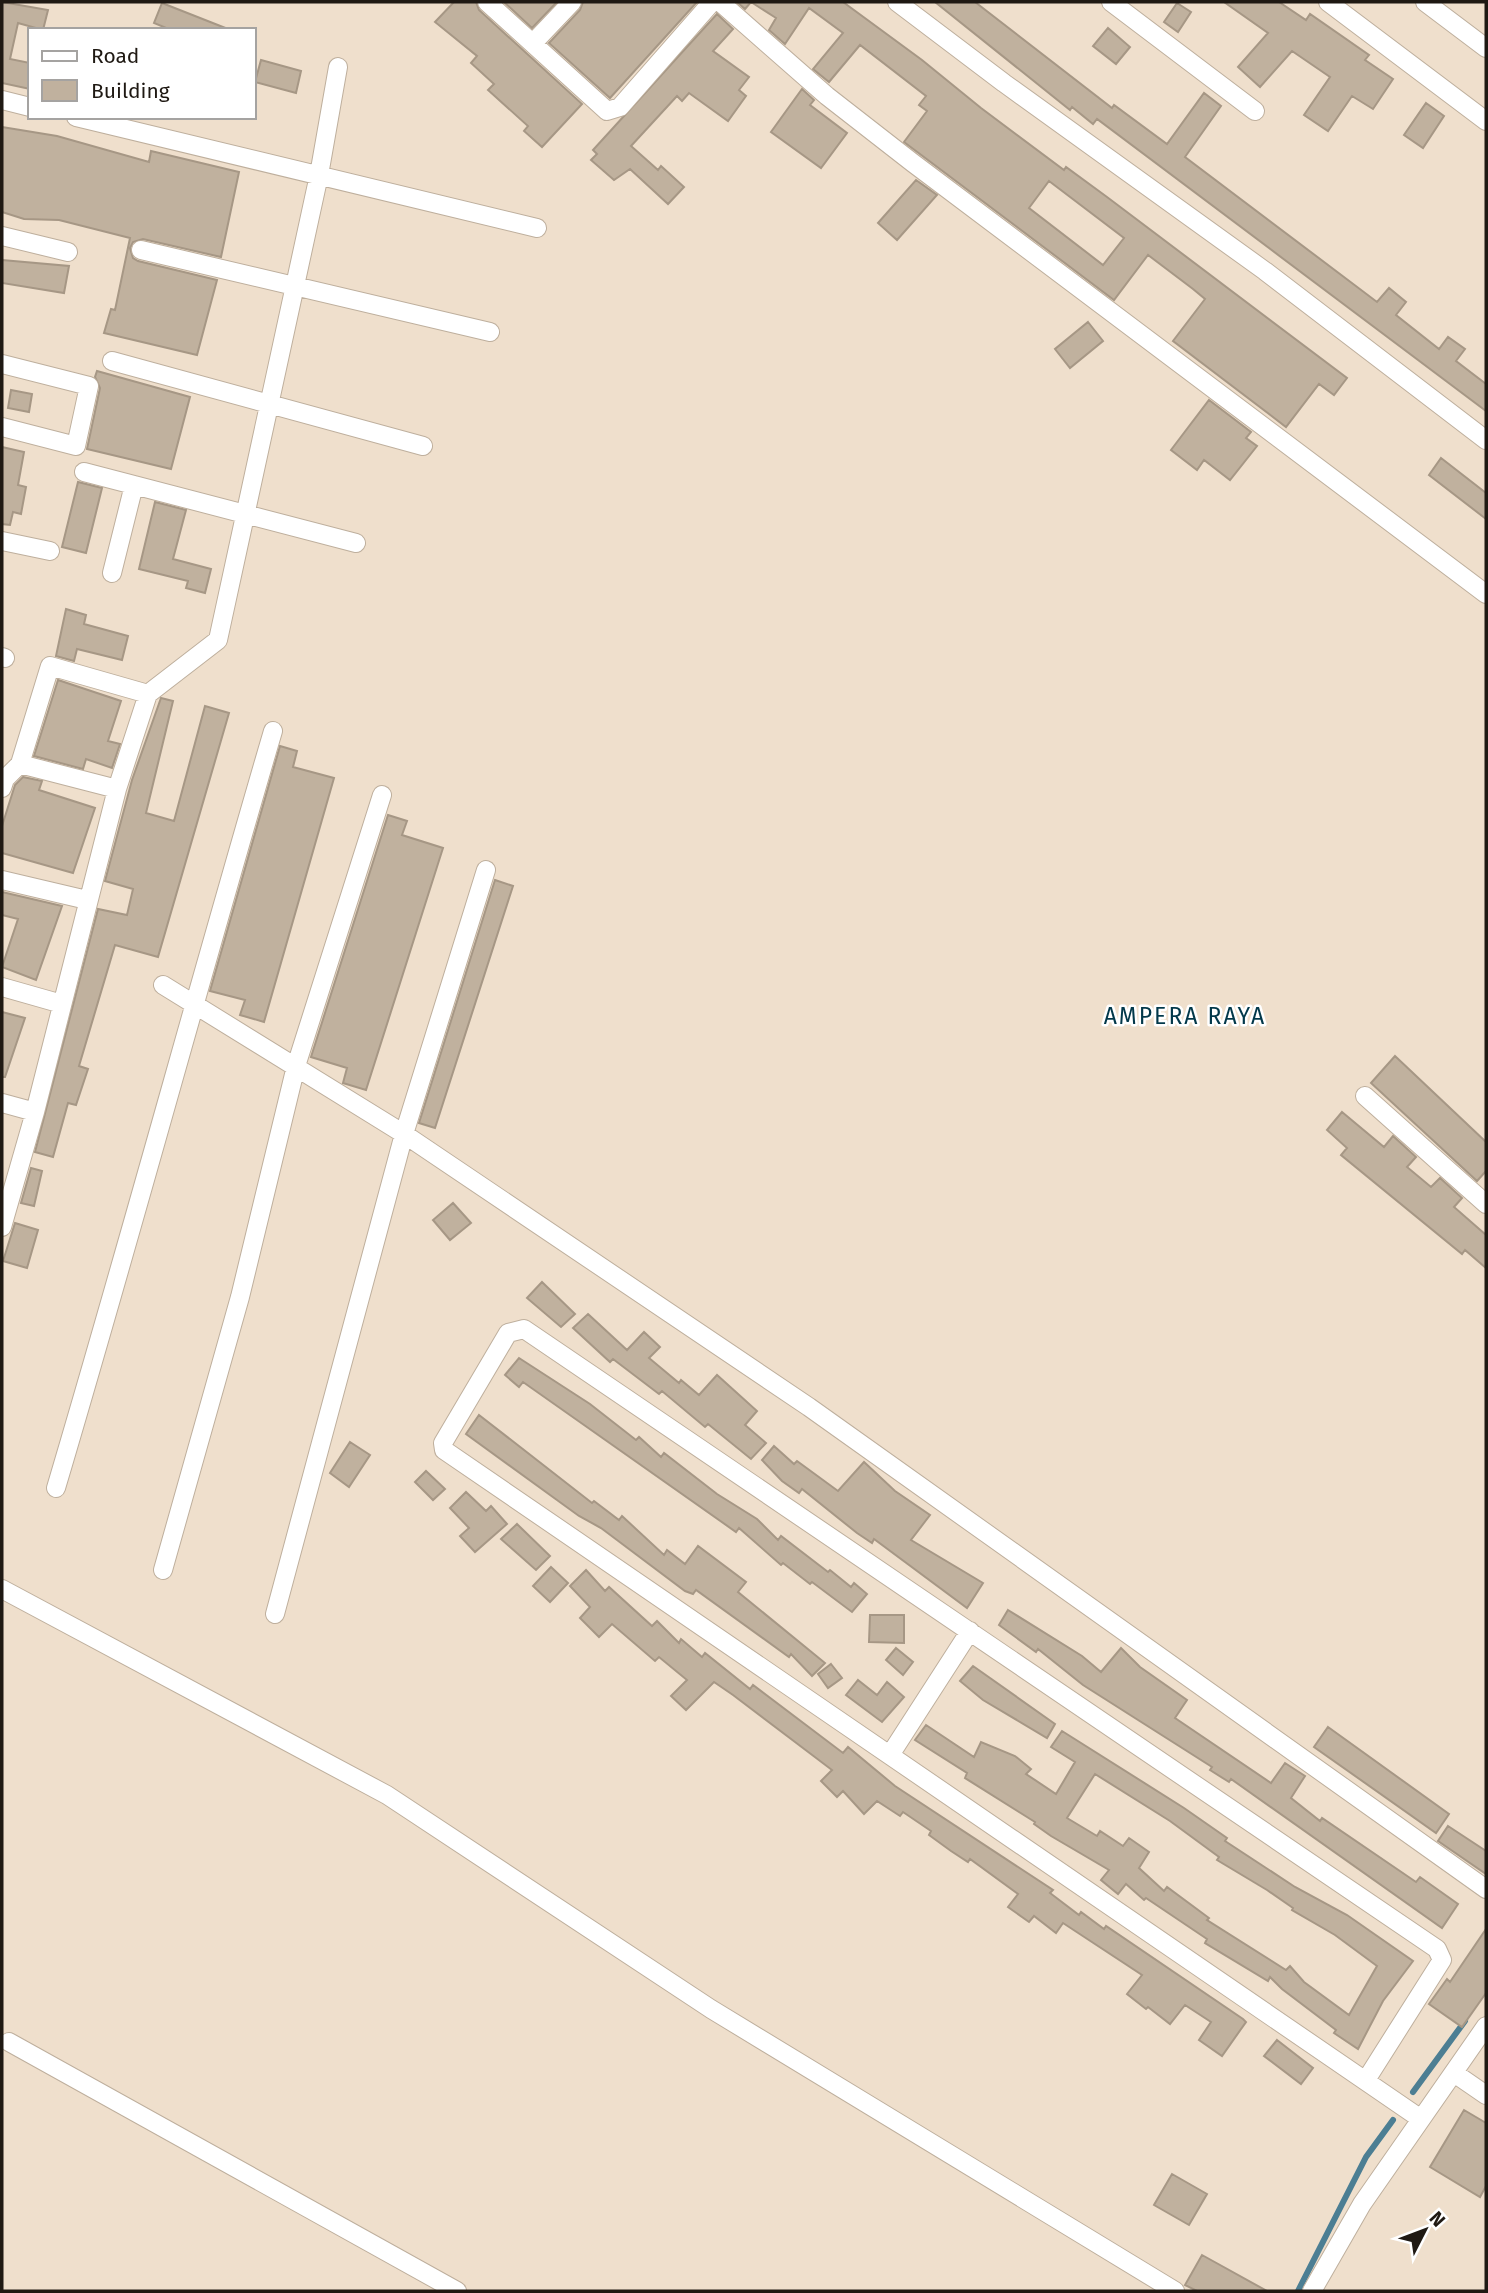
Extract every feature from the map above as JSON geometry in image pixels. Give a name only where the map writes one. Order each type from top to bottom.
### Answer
[{"type":"street","points":[[487,2],[607,111],[612,111],[667,55],[712,2]]},
{"type":"street","points":[[534,42],[572,2]]},
{"type":"street","points":[[720,2],[827,96],[913,163],[1486,594]]},
{"type":"street","points":[[897,2],[1003,83],[1265,271],[1486,440]]},
{"type":"street","points":[[1111,2],[1255,111]]},
{"type":"street","points":[[1328,2],[1486,121]]},
{"type":"street","points":[[1425,2],[1486,48]]},
{"type":"street","points":[[2,1222],[35,1112],[117,789],[148,694],[218,640],[319,175],[338,67]]},
{"type":"street","points":[[2,100],[28,106]]},
{"type":"street","points":[[84,119],[537,228]]},
{"type":"street","points":[[2,236],[68,252]]},
{"type":"street","points":[[141,250],[490,332]]},
{"type":"street","points":[[112,361],[423,446]]},
{"type":"street","points":[[2,364],[89,386],[76,446],[2,427]]},
{"type":"street","points":[[84,472],[356,543]]},
{"type":"street","points":[[112,573],[134,485]]},
{"type":"street","points":[[2,541],[50,551]]},
{"type":"street","points":[[2,788],[5,779],[20,764],[50,666],[148,694]]},
{"type":"street","points":[[56,1488],[130,1240],[193,1004],[273,731]]},
{"type":"street","points":[[20,764],[117,789]]},
{"type":"street","points":[[163,1570],[240,1297],[296,1066],[382,795]]},
{"type":"street","points":[[275,1614],[404,1134],[485,870]]},
{"type":"street","points":[[2,880],[88,900]]},
{"type":"street","points":[[163,985],[404,1134],[809,1408],[1486,1889]]},
{"type":"street","points":[[2,988],[61,1004]]},
{"type":"street","points":[[1365,1096],[1486,1204]]},
{"type":"street","points":[[2,1103],[35,1112]]},
{"type":"street","points":[[1366,2080],[1441,1960],[1437,1950],[524,1329],[513,1329],[509,1333],[443,1443],[444,1450],[1421,2119]]},
{"type":"street","points":[[2,1589],[387,1795],[711,2009],[1175,2291]]},
{"type":"street","points":[[890,1755],[970,1631]]},
{"type":"street","points":[[1312,2291],[1362,2204],[1486,2026]]},
{"type":"street","points":[[9,2042],[457,2291]]},
{"type":"street","points":[[1454,2073],[1486,2095]]},
{"type":"building","points":[[2,2],[48,10],[44,28],[18,23],[10,59],[28,63],[28,89],[2,83]]},
{"type":"building","points":[[454,2],[476,2],[479,10],[582,104],[542,147],[524,131],[528,126],[488,90],[494,84],[471,63],[477,56],[435,22]]},
{"type":"building","points":[[504,2],[557,2],[532,28]]},
{"type":"building","points":[[583,2],[697,2],[610,98],[549,43],[580,10]]},
{"type":"building","points":[[737,2],[751,2],[745,9]]},
{"type":"building","points":[[751,2],[843,2],[1064,170],[1066,167],[1107,197],[1347,378],[1334,395],[1319,384],[1286,427],[1173,341],[1205,299],[1193,289],[1148,255],[1114,300],[904,142],[927,111],[919,105],[926,96],[860,45],[829,82],[813,69],[843,33],[809,8],[785,44],[769,30],[776,18]],"holes":[[[1049,181],[1124,238],[1103,265],[1029,208]]]},
{"type":"building","points":[[935,2],[975,2],[1112,108],[1114,105],[1167,144],[1204,93],[1221,106],[1185,157],[1377,302],[1389,288],[1406,302],[1396,315],[1439,349],[1448,337],[1465,349],[1456,361],[1486,384],[1486,411],[1097,119],[1093,124],[1072,107],[1070,110]]},
{"type":"building","points":[[1224,2],[1279,2],[1306,20],[1310,14],[1369,55],[1365,60],[1393,79],[1373,109],[1352,96],[1328,131],[1304,115],[1330,77],[1292,51],[1260,87],[1238,67],[1268,33]]},
{"type":"building","points":[[162,3],[225,28],[166,28],[154,23]]},
{"type":"building","points":[[1177,3],[1191,12],[1178,32],[1164,22]]},
{"type":"building","points":[[717,14],[733,29],[713,51],[749,77],[739,90],[746,96],[728,121],[689,93],[682,101],[677,96],[631,146],[658,170],[661,166],[684,187],[668,204],[630,169],[614,180],[591,160],[597,154],[593,150]]},
{"type":"building","points":[[1108,28],[1130,47],[1116,64],[1093,46]]},
{"type":"building","points":[[261,60],[301,71],[296,93],[256,82]]},
{"type":"building","points":[[802,89],[814,100],[810,105],[847,133],[821,168],[771,132]]},
{"type":"building","points":[[1426,103],[1444,116],[1423,148],[1404,135]]},
{"type":"building","points":[[2,127],[57,136],[149,162],[151,151],[239,172],[221,257],[143,239],[133,242],[130,248],[133,258],[138,261],[217,280],[197,355],[104,333],[111,309],[115,310],[130,238],[59,220],[24,219],[2,212]]},
{"type":"building","points":[[916,180],[937,195],[897,240],[878,223]]},
{"type":"building","points":[[2,260],[69,266],[64,293],[2,283]]},
{"type":"building","points":[[1088,322],[1103,341],[1070,368],[1055,349]]},
{"type":"building","points":[[97,371],[190,397],[171,469],[87,449],[100,388],[95,377]]},
{"type":"building","points":[[11,390],[32,394],[29,412],[8,408]]},
{"type":"building","points":[[1209,400],[1251,432],[1246,438],[1257,446],[1230,480],[1204,460],[1197,470],[1171,450]]},
{"type":"building","points":[[2,447],[24,452],[18,485],[26,487],[21,514],[13,512],[10,525],[2,524]]},
{"type":"building","points":[[1441,458],[1486,493],[1486,519],[1429,475]]},
{"type":"building","points":[[78,482],[102,488],[86,553],[62,547]]},
{"type":"building","points":[[155,502],[186,510],[173,559],[211,569],[205,593],[186,588],[188,581],[139,569]]},
{"type":"building","points":[[66,609],[86,615],[84,624],[128,636],[122,660],[77,649],[74,661],[56,656]]},
{"type":"building","points":[[58,680],[121,701],[108,741],[120,744],[112,768],[86,759],[83,769],[34,756]]},
{"type":"building","points":[[161,698],[173,701],[146,813],[174,821],[205,706],[229,713],[158,957],[115,945],[79,1066],[88,1069],[76,1105],[68,1103],[53,1157],[35,1152],[98,909],[127,915],[133,889],[105,881],[132,780]]},
{"type":"building","points":[[280,746],[297,751],[293,767],[334,778],[264,1022],[240,1015],[245,1000],[210,991]]},
{"type":"building","points":[[23,777],[42,781],[39,790],[95,808],[73,873],[2,853],[2,826],[15,785]]},
{"type":"building","points":[[388,815],[407,821],[402,835],[443,848],[366,1090],[343,1083],[347,1068],[311,1057]]},
{"type":"building","points":[[495,880],[513,886],[435,1128],[419,1123]]},
{"type":"building","points":[[2,892],[62,906],[36,980],[2,967],[18,919],[2,915]]},
{"type":"building","points":[[2,1012],[25,1018],[5,1077],[2,1077]]},
{"type":"building","points":[[1395,1056],[1486,1142],[1486,1171],[1477,1181],[1371,1083]]},
{"type":"building","points":[[1342,1112],[1384,1147],[1393,1136],[1416,1157],[1407,1167],[1431,1187],[1440,1178],[1462,1198],[1454,1207],[1486,1235],[1486,1268],[1465,1250],[1462,1254],[1341,1155],[1347,1148],[1327,1130]]},
{"type":"building","points":[[31,1168],[42,1171],[34,1206],[21,1203]]},
{"type":"building","points":[[453,1203],[471,1223],[450,1240],[433,1220]]},
{"type":"building","points":[[15,1223],[38,1230],[27,1268],[3,1261]]},
{"type":"building","points":[[542,1282],[575,1314],[561,1327],[527,1298]]},
{"type":"building","points":[[588,1314],[627,1350],[644,1332],[660,1347],[649,1358],[679,1383],[681,1380],[699,1395],[717,1375],[757,1411],[745,1425],[766,1443],[751,1459],[708,1424],[705,1427],[662,1391],[659,1394],[613,1359],[610,1362],[573,1328]]},
{"type":"building","points":[[519,1358],[590,1404],[636,1440],[639,1437],[661,1457],[664,1453],[717,1494],[757,1519],[778,1540],[781,1536],[828,1572],[830,1570],[851,1587],[854,1583],[867,1594],[852,1612],[812,1582],[810,1584],[783,1563],[781,1565],[739,1528],[736,1532],[523,1382],[519,1387],[505,1375]]},
{"type":"building","points":[[479,1415],[592,1503],[594,1501],[619,1520],[622,1516],[664,1555],[667,1550],[685,1564],[698,1546],[746,1582],[738,1592],[825,1663],[812,1676],[791,1654],[789,1657],[696,1590],[693,1594],[685,1591],[601,1528],[579,1516],[466,1434]]},
{"type":"building","points":[[350,1442],[370,1455],[349,1487],[330,1473]]},
{"type":"building","points":[[774,1446],[794,1464],[797,1461],[838,1491],[864,1462],[895,1491],[930,1515],[911,1540],[983,1583],[967,1608],[874,1539],[872,1543],[857,1533],[802,1489],[799,1493],[782,1481],[762,1460]]},
{"type":"building","points":[[426,1471],[445,1489],[433,1500],[415,1482]]},
{"type":"building","points":[[466,1492],[486,1511],[491,1506],[507,1524],[475,1552],[460,1536],[469,1528],[450,1508]]},
{"type":"building","points":[[517,1524],[550,1556],[536,1570],[501,1539]]},
{"type":"building","points":[[551,1567],[568,1583],[550,1602],[533,1586]]},
{"type":"building","points":[[586,1570],[605,1591],[609,1587],[652,1626],[657,1621],[679,1643],[681,1639],[702,1657],[705,1653],[750,1689],[753,1685],[843,1753],[848,1747],[895,1786],[1053,1890],[1050,1893],[1079,1915],[1081,1912],[1104,1929],[1106,1926],[1243,2019],[1246,2022],[1222,2056],[1199,2040],[1211,2022],[1185,2005],[1170,2024],[1148,2007],[1146,2009],[1127,1994],[1142,1975],[1063,1923],[1056,1933],[1034,1916],[1029,1922],[1008,1907],[1018,1894],[970,1859],[968,1862],[951,1851],[929,1835],[931,1831],[903,1812],[900,1816],[877,1801],[864,1814],[843,1791],[837,1797],[821,1781],[832,1770],[714,1682],[686,1710],[671,1696],[687,1680],[659,1657],[655,1661],[612,1624],[599,1637],[580,1618],[590,1607],[570,1586]]},
{"type":"building","points":[[1008,1610],[1082,1656],[1101,1672],[1121,1648],[1140,1667],[1187,1700],[1175,1718],[1271,1783],[1285,1763],[1305,1776],[1291,1798],[1320,1821],[1322,1818],[1416,1882],[1420,1877],[1458,1904],[1442,1928],[1231,1779],[1229,1782],[1210,1770],[1212,1767],[1083,1685],[1038,1649],[1036,1652],[999,1625]]},
{"type":"building","points":[[870,1615],[904,1615],[904,1643],[869,1642]]},
{"type":"building","points":[[896,1648],[913,1662],[903,1675],[886,1660]]},
{"type":"building","points":[[831,1664],[842,1678],[828,1688],[818,1674]]},
{"type":"building","points":[[973,1666],[1055,1724],[1047,1738],[983,1700],[960,1681]]},
{"type":"building","points":[[858,1680],[877,1695],[887,1682],[904,1697],[882,1722],[846,1695]]},
{"type":"building","points":[[926,1725],[974,1757],[981,1742],[1015,1756],[1031,1769],[1026,1774],[1056,1794],[1075,1762],[1051,1747],[1062,1731],[1184,1808],[1227,1838],[1225,1841],[1295,1887],[1347,1915],[1413,1961],[1383,2001],[1358,2049],[1334,2033],[1336,2030],[1270,1977],[1268,1981],[1205,1943],[1207,1939],[1146,1898],[1144,1900],[1126,1884],[1118,1894],[1101,1880],[1109,1870],[1051,1836],[1034,1824],[1035,1822],[965,1778],[967,1773],[915,1740]],"holes":[[[1095,1774],[1170,1821],[1219,1857],[1217,1860],[1335,1935],[1377,1966],[1349,2015],[1304,1982],[1290,1966],[1286,1970],[1207,1920],[1209,1918],[1167,1887],[1164,1891],[1139,1868],[1149,1852],[1129,1838],[1123,1846],[1100,1831],[1097,1836],[1067,1818]]]},
{"type":"building","points":[[1328,1727],[1449,1814],[1436,1833],[1314,1747]]},
{"type":"building","points":[[1448,1826],[1486,1851],[1486,1874],[1438,1841]]},
{"type":"building","points":[[1486,1929],[1486,1993],[1462,2027],[1429,2004],[1447,1979],[1450,1982]]},
{"type":"building","points":[[1277,2040],[1313,2068],[1301,2084],[1264,2056]]},
{"type":"building","points":[[1464,2110],[1486,2123],[1486,2186],[1480,2197],[1430,2167]]},
{"type":"building","points":[[1172,2174],[1207,2194],[1189,2225],[1154,2205]]},
{"type":"building","points":[[1202,2255],[1267,2291],[1197,2291],[1185,2285]]},
{"type":"waterway","points":[[1413,2092],[1465,2021]]},
{"type":"waterway","points":[[1298,2291],[1366,2157],[1393,2120]]},
{"type":"district","name":"AMPERA RAYA","points":[[1185,1016]]}]
